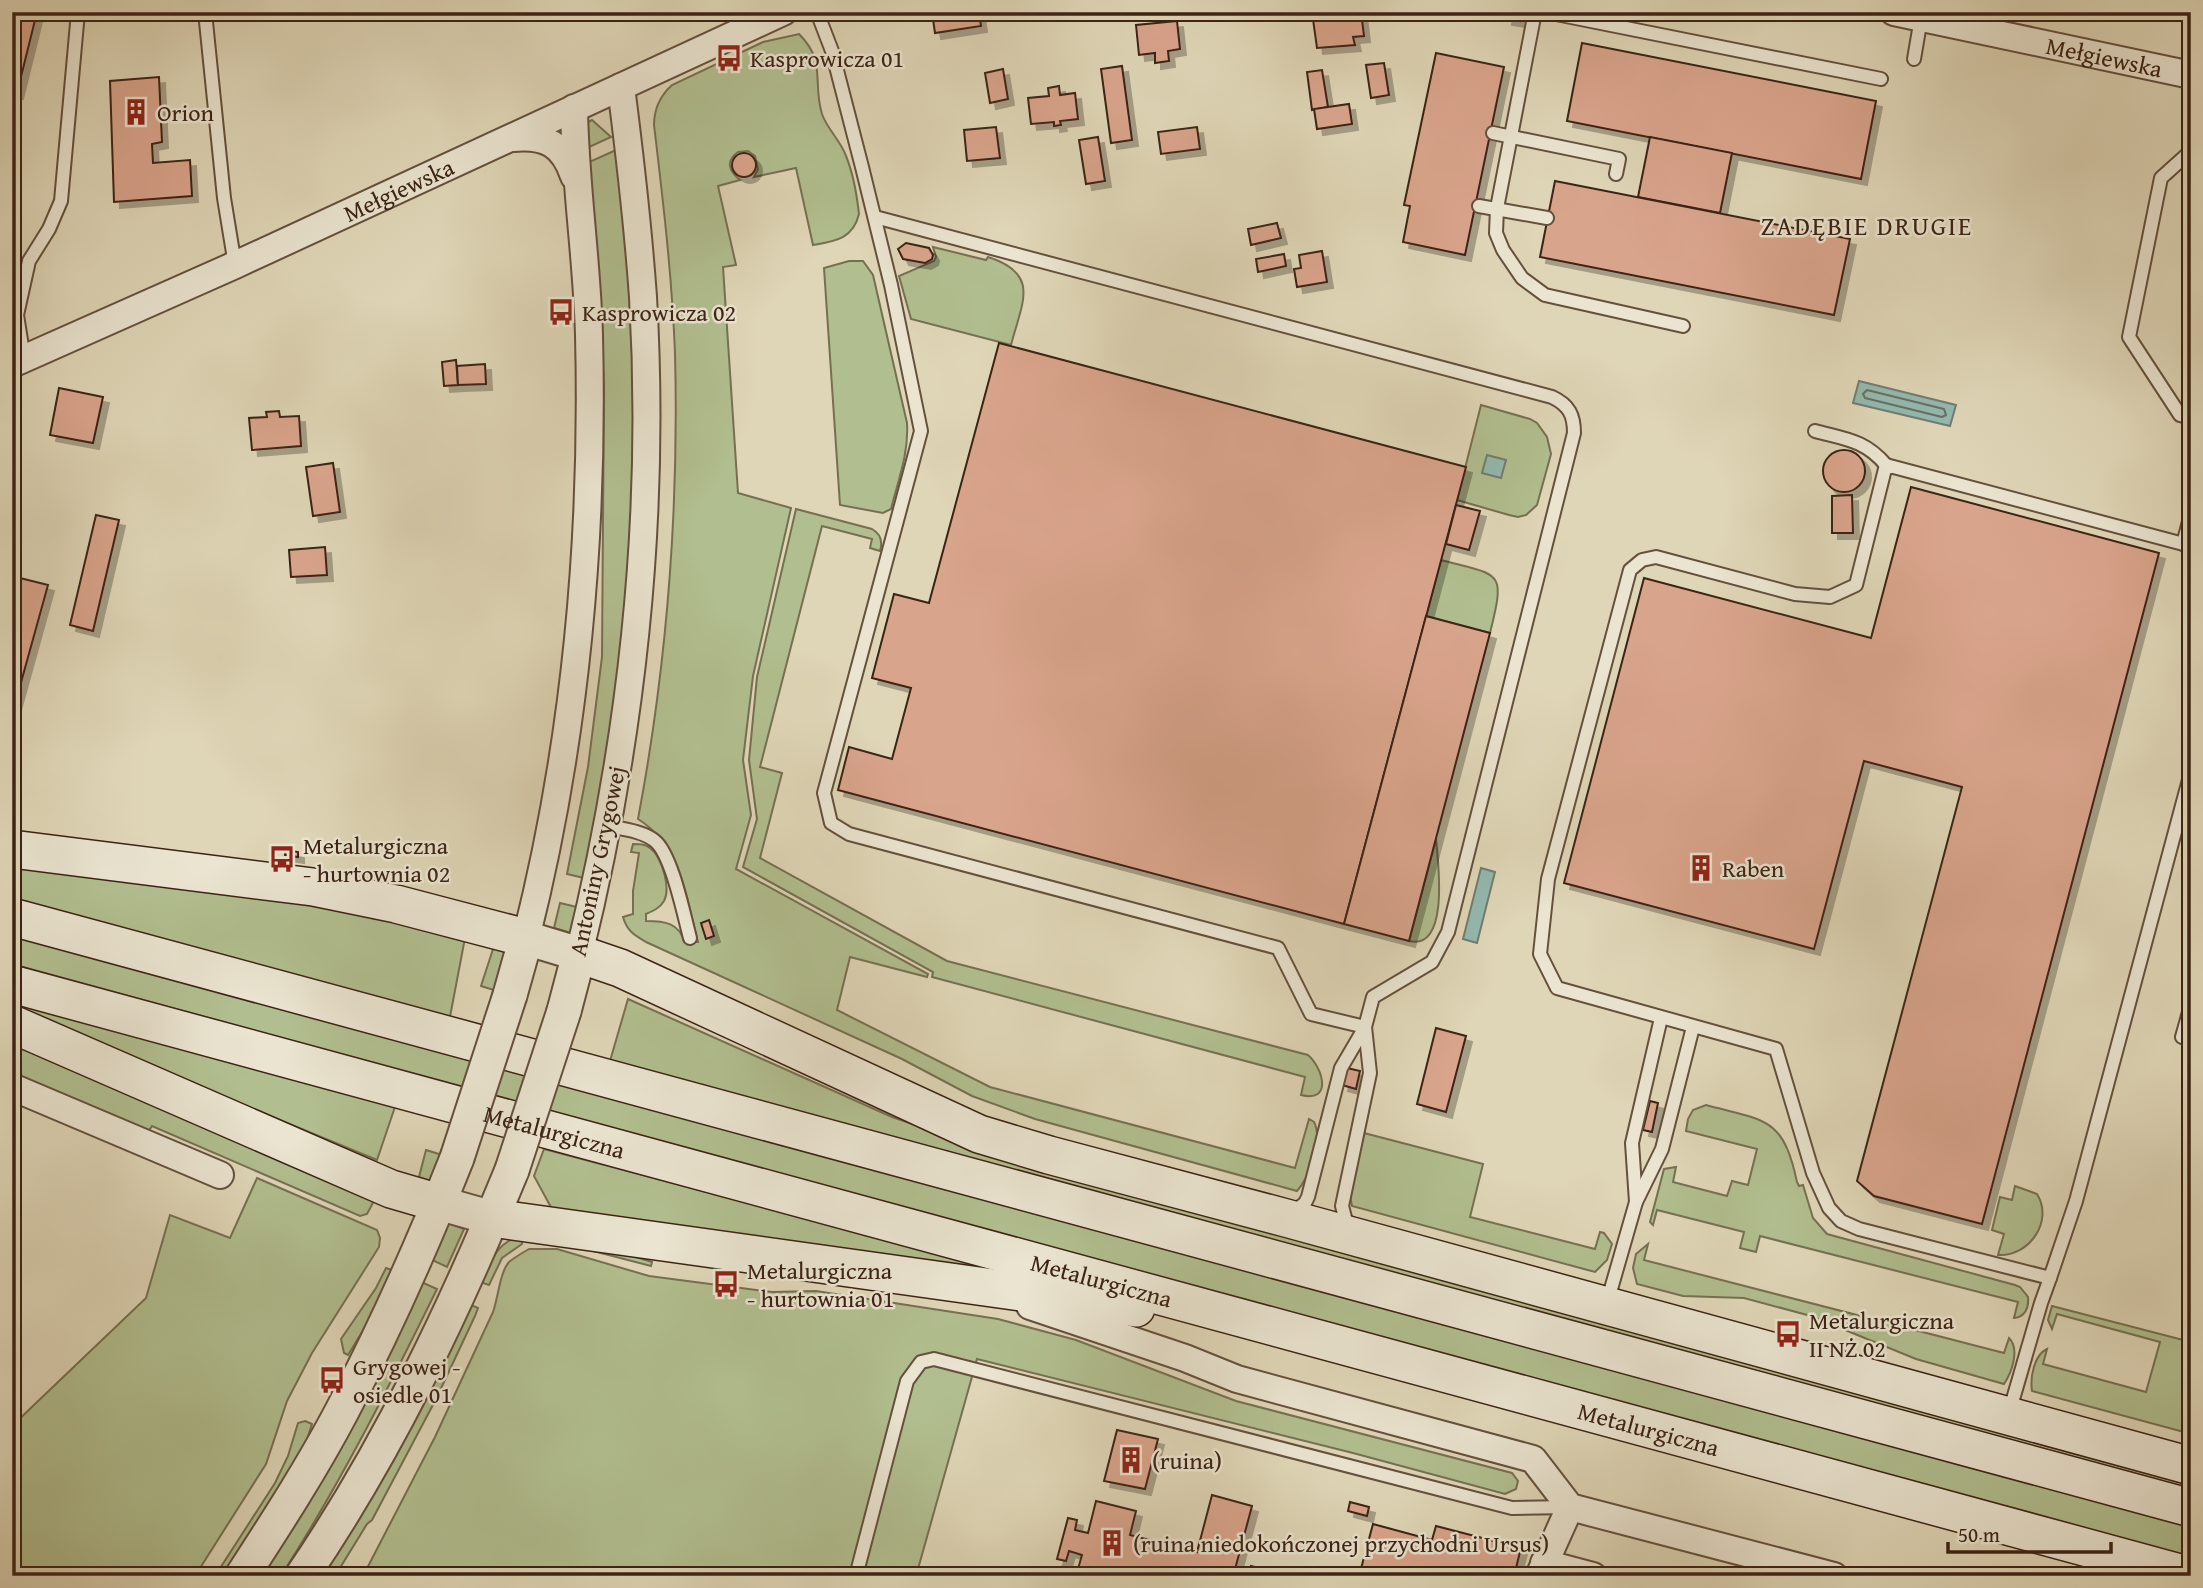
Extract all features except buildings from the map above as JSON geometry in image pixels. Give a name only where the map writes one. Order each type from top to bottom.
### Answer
[{"type":"main road","points":[[12,849],[313,887],[408,906],[526,938]]},
{"type":"main road","points":[[12,917],[2191,1508]]},
{"type":"main road","points":[[579,954],[620,968],[979,1134],[2191,1466]]},
{"type":"main road","name":"Metalurgiczna","points":[[12,984],[2191,1576]]},
{"type":"main road","points":[[12,1024],[391,1189],[439,1203]]},
{"type":"main road","points":[[492,1218],[1080,1302],[1250,1321]]},
{"type":"street","name":"Mełgiewska","points":[[18,362],[783,12]]},
{"type":"street","name":"Mełgiewska","points":[[1894,12],[2191,75]]},
{"type":"street","name":"Antoniny Grygowej","points":[[302,1576],[359,1487],[406,1401],[466,1279],[512,1170],[564,1011],[608,825],[633,658],[646,469],[643,298],[621,87]]},
{"type":"street","name":"Antoniny Grygowej","points":[[242,1576],[341,1412],[387,1323],[439,1203],[457,1158],[510,995],[541,878],[577,659],[585,572],[589,481],[590,379],[587,304],[574,108]]},
{"type":"street","points":[[507,138],[539,139],[561,150],[569,163],[578,189]]},
{"type":"street","points":[[526,938],[579,954]]},
{"type":"street","points":[[12,1087],[220,1175]]},
{"type":"street","points":[[439,1203],[492,1218]]},
{"type":"street","name":"Metalurgiczna","points":[[940,1280],[1045,1310],[1185,1358],[1237,1379],[1533,1459],[1570,1507]]},
{"type":"street","points":[[1593,1576],[1541,1569],[1570,1507],[1834,1576]]},
{"type":"lane","points":[[18,362],[18,315],[29,261],[49,229],[61,201],[78,12]]},
{"type":"lane","points":[[205,12],[224,198],[235,265]]},
{"type":"lane","points":[[817,12],[832,51],[875,216],[921,431],[824,793],[831,823],[849,834],[1278,948],[1311,1014],[1365,1027]]},
{"type":"lane","points":[[1535,12],[1497,208],[1496,233],[1503,250],[1522,278],[1545,295],[1683,327]]},
{"type":"lane","points":[[1546,12],[1881,79]]},
{"type":"lane","points":[[1914,59],[1921,18]]},
{"type":"lane","points":[[1493,133],[1619,159],[1616,174]]},
{"type":"lane","points":[[2191,151],[2161,178],[2129,337],[2180,415],[2191,418]]},
{"type":"lane","points":[[1479,206],[1547,218]]},
{"type":"lane","points":[[875,216],[1552,397],[1562,402],[1574,419],[1574,433],[1448,932],[1432,962],[1373,997],[1365,1027],[1341,1068],[1308,1197],[1305,1203],[1286,1218]]},
{"type":"lane","points":[[12,421],[12,432]]},
{"type":"lane","points":[[1815,431],[1860,443],[1874,450],[1886,465],[2187,545],[2191,514]]},
{"type":"lane","points":[[1886,465],[1856,585],[1830,597],[1795,594],[1696,562],[1656,557],[1642,560],[1630,570],[1548,879],[1539,954],[1557,988],[1776,1049],[1813,1173],[1829,1208],[1841,1221],[1859,1229],[2050,1278]]},
{"type":"lane","points":[[2008,1417],[2041,1303],[2076,1201],[2191,772]]},
{"type":"lane","points":[[608,825],[655,841],[666,855],[690,938]]},
{"type":"lane","points":[[2191,1004],[2182,1037],[2191,1039]]},
{"type":"lane","points":[[1636,1202],[1632,1143],[1661,1018]]},
{"type":"lane","points":[[1351,1237],[1342,1206],[1370,1073],[1365,1027]]},
{"type":"lane","points":[[1606,1307],[1636,1202],[1662,1149],[1693,1027]]},
{"type":"lane","points":[[856,1576],[907,1381],[922,1363],[934,1359],[1512,1507],[1570,1507]]},
{"type":"green space","points":[[799,34],[808,44],[816,63],[822,114],[844,151],[859,214],[848,234],[836,240],[813,245],[796,168],[754,177],[758,169],[755,156],[748,151],[738,152],[730,162],[731,170],[740,180],[718,186],[736,265],[723,267],[738,493],[791,508],[753,676],[743,760],[751,815],[736,869],[928,974],[927,977],[850,957],[837,1010],[990,1087],[1295,1168],[1309,1119],[1314,1122],[1316,1129],[1316,1147],[1310,1168],[1297,1191],[1035,1119],[972,1096],[902,1059],[646,942],[632,932],[625,922],[623,917],[633,914],[633,891],[639,853],[631,852],[633,844],[644,845],[658,858],[666,888],[664,901],[646,914],[646,921],[670,924],[679,931],[684,942],[698,942],[680,873],[673,858],[665,844],[638,819],[664,645],[675,470],[674,324],[655,113],[661,98],[672,85],[763,42]]},
{"type":"green space","points":[[592,120],[611,137],[585,149],[586,123]]},
{"type":"green space","points":[[616,150],[628,266],[635,476],[629,582],[606,776],[584,878],[567,874],[588,767],[602,657],[604,384],[595,232],[587,163]]},
{"type":"green space","points":[[933,247],[986,260],[988,257],[1005,264],[1015,272],[1021,281],[1023,303],[1011,345],[911,319],[899,276],[934,261],[936,257]]},
{"type":"green space","points":[[849,261],[863,261],[873,275],[907,423],[905,456],[900,477],[891,509],[883,513],[840,505],[824,268]]},
{"type":"green space","points":[[1481,405],[1530,419],[1537,423],[1547,437],[1551,454],[1537,505],[1526,515],[1518,517],[1457,500]]},
{"type":"green space","points":[[796,509],[872,529],[879,536],[881,544],[880,551],[870,548],[872,539],[822,526],[760,767],[782,773],[760,858],[947,961],[1308,1055],[1321,1075],[1322,1083],[1318,1094],[1301,1095],[1305,1077],[932,977],[933,972],[743,867],[757,819],[749,760],[757,677]]},
{"type":"green space","points":[[1441,560],[1476,569],[1494,579],[1498,597],[1490,633],[1426,616]]},
{"type":"green space","points":[[1436,839],[1439,902],[1436,919],[1431,932],[1422,940],[1409,941]]},
{"type":"green space","points":[[12,860],[329,905],[465,938],[449,1022],[12,903]]},
{"type":"green space","points":[[560,903],[577,907],[571,933],[554,928]]},
{"type":"green space","points":[[12,929],[2191,1518],[2191,1562],[12,964]]},
{"type":"green space","points":[[495,943],[510,948],[497,991],[481,986]]},
{"type":"green space","points":[[12,998],[396,1104],[377,1160],[12,1010]]},
{"type":"green space","points":[[628,999],[892,1117],[1024,1162],[2191,1480],[2191,1497],[610,1061]]},
{"type":"green space","points":[[12,1033],[375,1199],[367,1214],[360,1216],[152,1126],[148,1132],[12,1073]]},
{"type":"green space","points":[[1706,1105],[1757,1119],[1778,1133],[1785,1144],[1797,1182],[1799,1186],[1803,1185],[1813,1218],[1827,1234],[2015,1285],[2028,1297],[2025,1311],[2014,1318],[2018,1302],[1760,1236],[1756,1252],[1740,1248],[1744,1232],[1657,1210],[1653,1225],[1650,1222],[1664,1169],[1676,1167],[1673,1182],[1727,1196],[1732,1181],[1748,1185],[1757,1149],[1686,1131],[1693,1110]]},
{"type":"green space","points":[[1364,1133],[1483,1164],[1470,1217],[1595,1249],[1600,1232],[1604,1233],[1612,1244],[1607,1260],[1595,1272],[1352,1206],[1350,1196]]},
{"type":"green space","points":[[544,1149],[1101,1296],[553,1211],[534,1176]]},
{"type":"green space","points":[[426,1150],[442,1155],[432,1182],[419,1177]]},
{"type":"green space","points":[[257,1178],[377,1230],[380,1238],[379,1247],[312,1353],[287,1401],[266,1464],[195,1576],[12,1576],[12,1426],[146,1298],[170,1215],[230,1238]]},
{"type":"green space","points":[[2015,1186],[2037,1194],[2041,1204],[2040,1226],[2036,1235],[2020,1250],[1998,1255],[2004,1234],[1992,1230],[2000,1197],[2012,1200]]},
{"type":"green space","points":[[446,1222],[464,1229],[447,1267],[430,1259]]},
{"type":"green space","points":[[523,1235],[522,1244],[502,1258],[489,1285],[480,1282],[501,1247]]},
{"type":"green space","points":[[1648,1244],[1644,1260],[2004,1353],[2009,1338],[2014,1348],[2010,1373],[2004,1384],[1916,1359],[1811,1316],[1744,1298],[1683,1296],[1637,1284],[1633,1268],[1636,1254]]},
{"type":"green space","points":[[570,1245],[626,1254],[652,1262],[651,1266]]},
{"type":"green space","points":[[529,1249],[557,1249],[649,1276],[772,1292],[816,1291],[998,1319],[1076,1340],[1236,1401],[1512,1473],[1518,1481],[1516,1489],[1505,1494],[977,1359],[916,1576],[363,1576],[435,1437],[493,1312],[506,1266]]},
{"type":"green space","points":[[386,1268],[397,1272],[348,1355],[344,1353],[341,1339],[376,1288]]},
{"type":"green space","points":[[419,1281],[437,1289],[344,1471],[281,1576],[257,1576]]},
{"type":"green space","points":[[469,1304],[478,1308],[475,1316],[435,1401],[372,1520],[335,1576],[322,1576]]},
{"type":"green space","points":[[2052,1306],[2191,1342],[2191,1434],[2032,1391],[2034,1367],[2039,1356],[2047,1349],[2043,1364],[2146,1392],[2160,1342],[2057,1314],[2052,1329],[2048,1320]]},
{"type":"green space","points":[[305,1421],[312,1424],[300,1461],[229,1576],[215,1576],[275,1483],[288,1456],[298,1423]]},
{"type":"water","points":[[1859,381],[1956,405],[1950,426],[1853,403]]},
{"type":"water","points":[[1487,455],[1506,460],[1501,478],[1482,473]]},
{"type":"water","points":[[1481,868],[1495,872],[1477,943],[1463,939]]},
{"type":"place","name":"Kasprowicza 01","points":[[729,58]]},
{"type":"place","name":"Orion","points":[[136,112]]},
{"type":"place","name":"Kasprowicza 02","points":[[561,312]]},
{"type":"place","name":"Metalurgiczna - hurtownia 02","points":[[282,859]]},
{"type":"place","name":"Raben","points":[[1701,868]]},
{"type":"place","name":"Metalurgiczna - hurtownia 01","points":[[726,1284]]},
{"type":"place","name":"Metalurgiczna II NŻ 02","points":[[1788,1334]]},
{"type":"place","name":"Grygowej - osiedle 01","points":[[332,1380]]},
{"type":"place","name":"(ruina)","points":[[1131,1460]]},
{"type":"place","name":"(ruina niedokończonej przychodni Ursus)","points":[[1112,1543]]},
{"type":"district","name":"ZADĘBIE DRUGIE","points":[[1867,225]]}]
